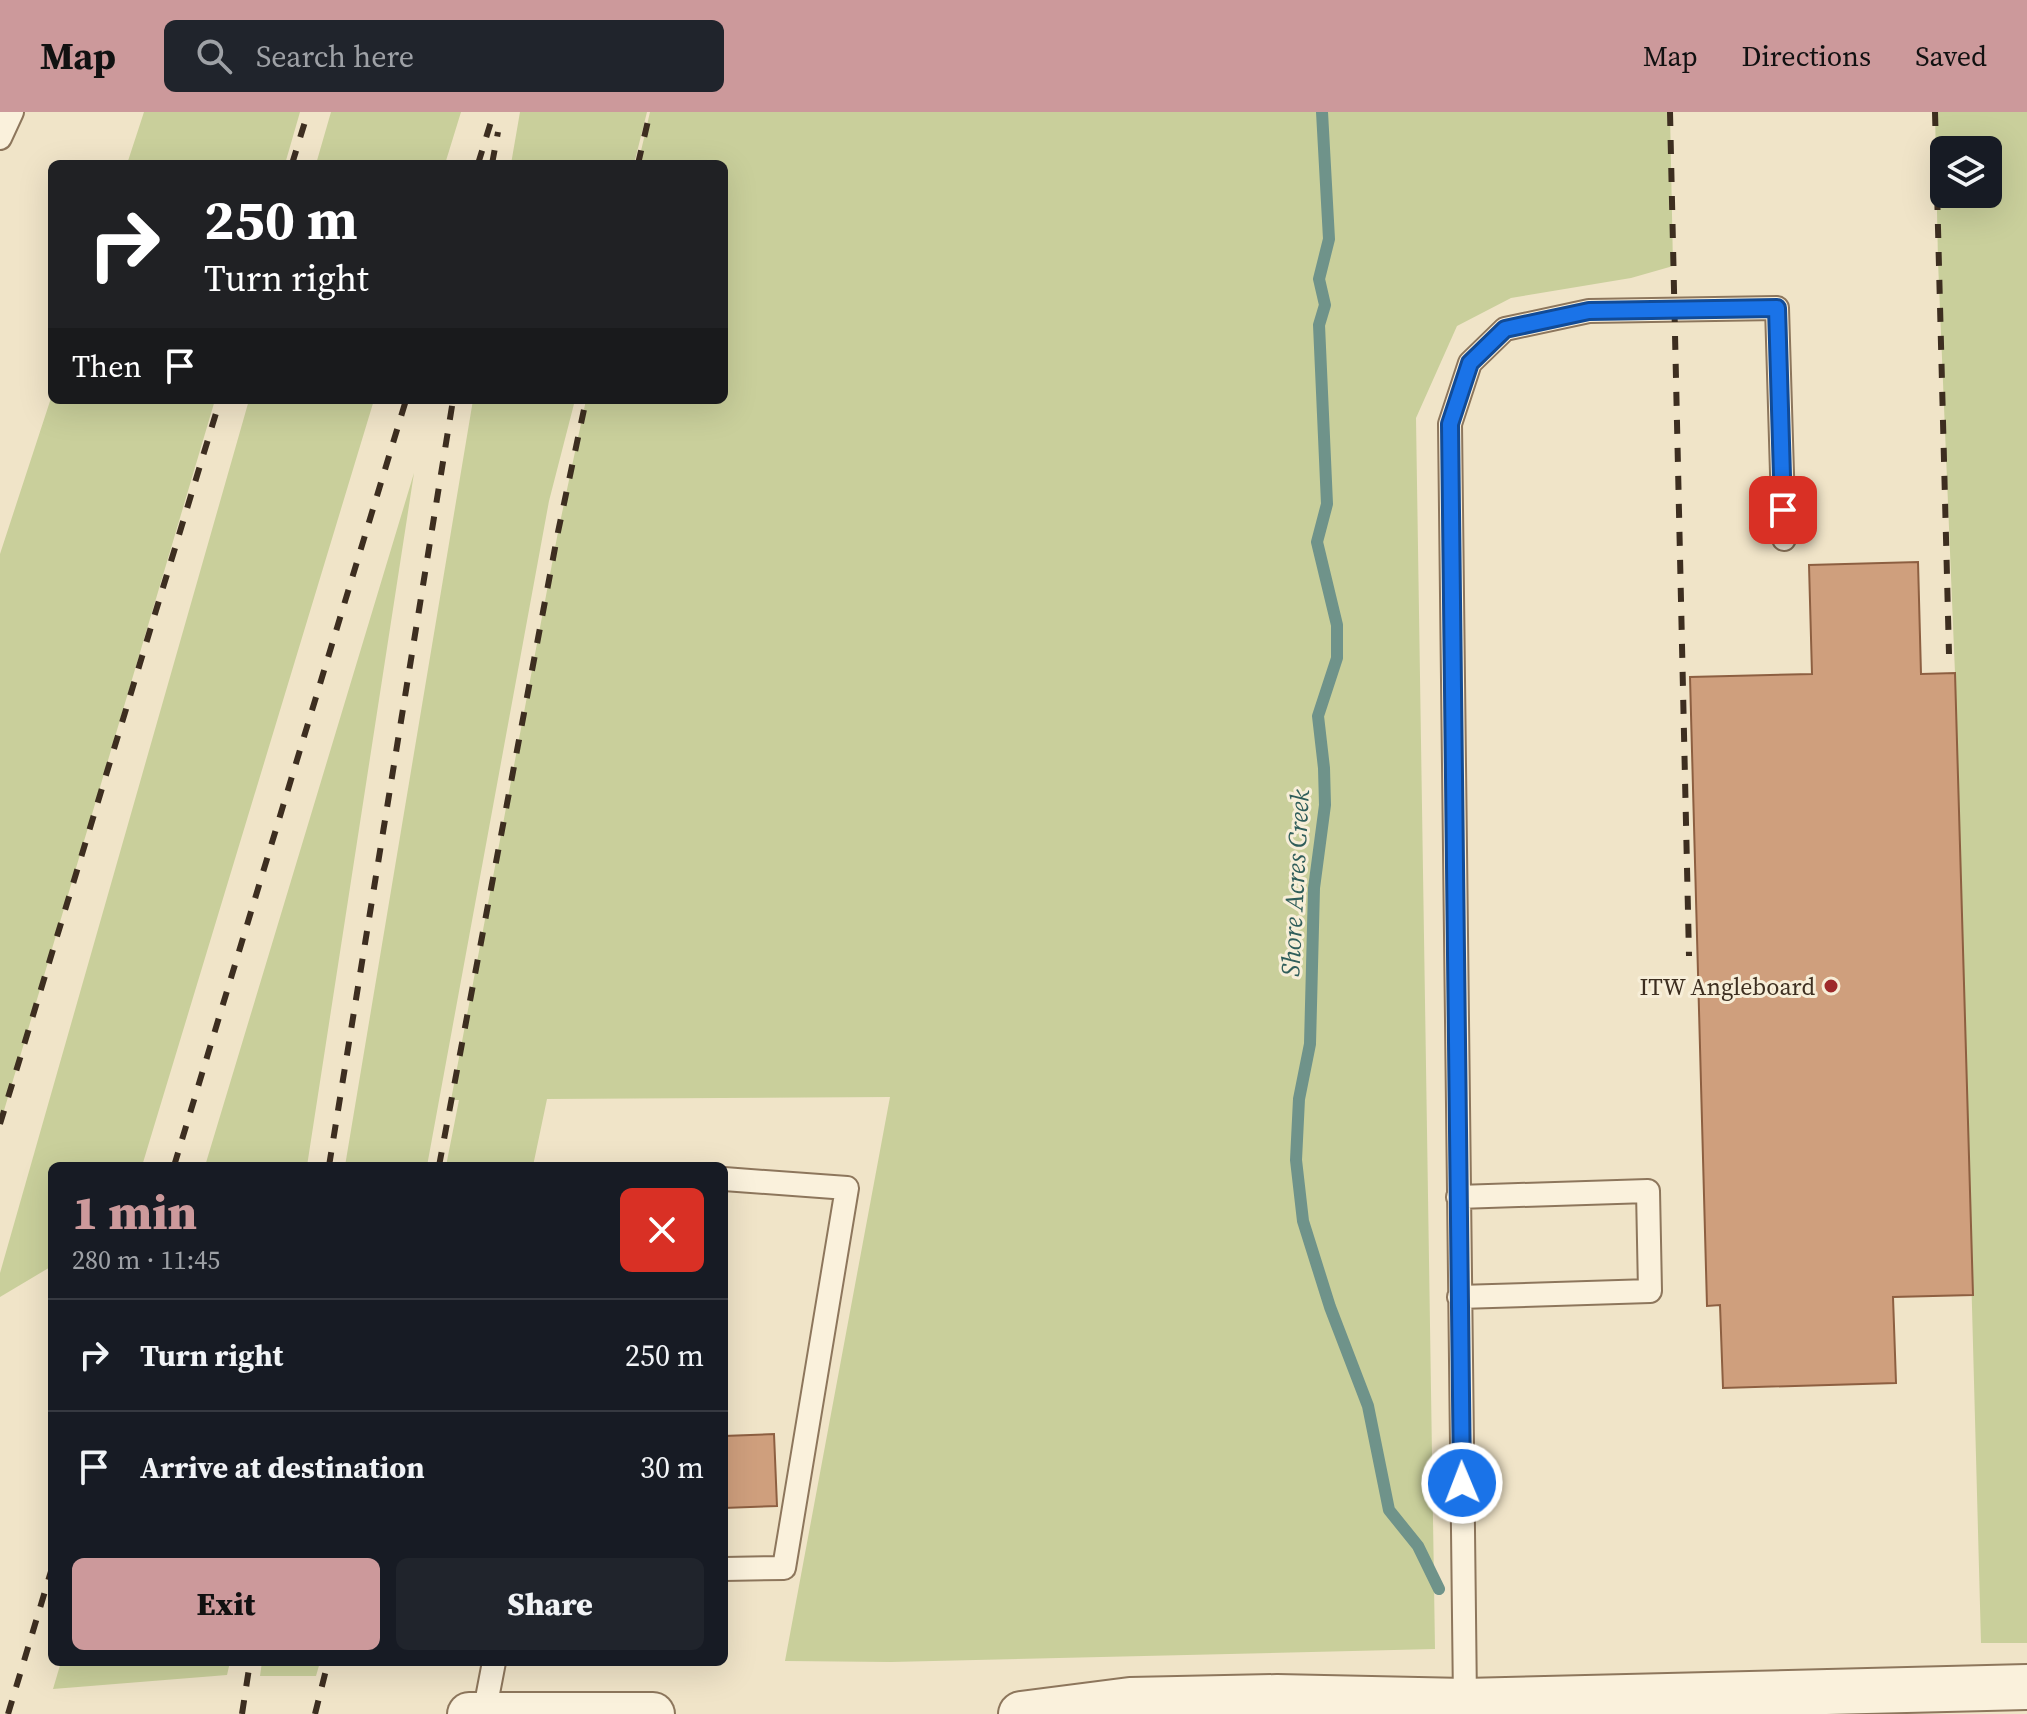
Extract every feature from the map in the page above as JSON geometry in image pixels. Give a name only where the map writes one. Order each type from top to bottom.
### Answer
[{"type":"street","points":[[1021,1714],[1097,1708],[1278,1705],[1466,1707],[1729,1704],[2027,1687]]},
{"type":"street","points":[[469,1714],[653,1714]]},
{"type":"lane","points":[[0,138],[12,112]]},
{"type":"lane","points":[[1466,1707],[1450,424],[1470,363],[1505,329],[1589,311],[1777,308],[1784,539]]},
{"type":"lane","points":[[728,1179],[847,1188],[784,1568],[728,1569]]},
{"type":"lane","points":[[1458,1197],[1648,1191],[1650,1291],[1459,1297]]},
{"type":"lane","points":[[484,1714],[493,1666]]},
{"type":"green space","points":[[144,112],[300,112],[286,160],[128,160]]},
{"type":"green space","points":[[331,112],[461,112],[446,160],[317,160]]},
{"type":"green space","points":[[520,112],[647,112],[635,160],[512,160]]},
{"type":"green space","points":[[650,112],[1670,112],[1673,266],[1631,278],[1511,298],[1457,326],[1416,418],[1435,1649],[891,1662],[785,1661],[890,1097],[547,1099],[534,1162],[447,1162],[459,1100],[451,1100],[558,532],[585,404],[728,404],[728,160],[639,160]]},
{"type":"green space","points":[[1935,112],[2027,112],[2027,1643],[1981,1643],[1955,673],[1937,208],[2002,208],[2002,136],[1935,136]]},
{"type":"green space","points":[[49,404],[214,404],[0,1124],[0,554]]},
{"type":"green space","points":[[248,404],[373,404],[143,1162],[48,1162],[48,1268],[0,1297],[0,1273]]},
{"type":"green space","points":[[472,404],[574,404],[549,501],[428,1162],[346,1162]]},
{"type":"green space","points":[[414,473],[308,1162],[206,1162]]},
{"type":"green space","points":[[60,1666],[229,1666],[227,1675],[53,1689]]},
{"type":"green space","points":[[261,1666],[319,1666],[316,1676],[260,1676]]},
{"type":"building","name":"ITW Angleboard","points":[[1918,562],[1921,674],[1955,673],[1973,1295],[1893,1297],[1896,1383],[1723,1388],[1720,1305],[1707,1306],[1690,677],[1812,674],[1809,565]]},
{"type":"building","points":[[774,1434],[777,1506],[728,1508],[728,1436]]},
{"type":"waterway","name":"Shore Acres Creek","points":[[1322,112],[1329,239],[1319,279],[1325,305],[1319,325],[1327,504],[1317,542],[1337,625],[1337,658],[1318,716],[1325,805],[1314,888],[1310,1044],[1299,1099],[1296,1160],[1303,1221],[1330,1307],[1368,1406],[1389,1510],[1418,1546],[1439,1589]]},
{"type":"railway","points":[[293,160],[308,112]]},
{"type":"railway","points":[[479,160],[494,112]]},
{"type":"railway","points":[[639,160],[650,112]]},
{"type":"railway","points":[[1670,112],[1689,956]]},
{"type":"railway","points":[[1935,112],[1949,654]]},
{"type":"railway","points":[[493,160],[498,132]]},
{"type":"railway","points":[[0,1124],[219,404]]},
{"type":"railway","points":[[175,1162],[405,404]]},
{"type":"railway","points":[[330,1162],[452,404]]},
{"type":"railway","points":[[440,1162],[558,532],[585,404]]},
{"type":"railway","points":[[8,1714],[48,1581]]},
{"type":"railway","points":[[242,1714],[249,1666]]},
{"type":"railway","points":[[315,1714],[327,1666]]},
{"type":"place","name":"ITW Angleboard","points":[[1831,986]]},
{"type":"route","points":[[1462,1483],[1450,424],[1470,363],[1505,329],[1589,311],[1777,308],[1783,510]]}]
